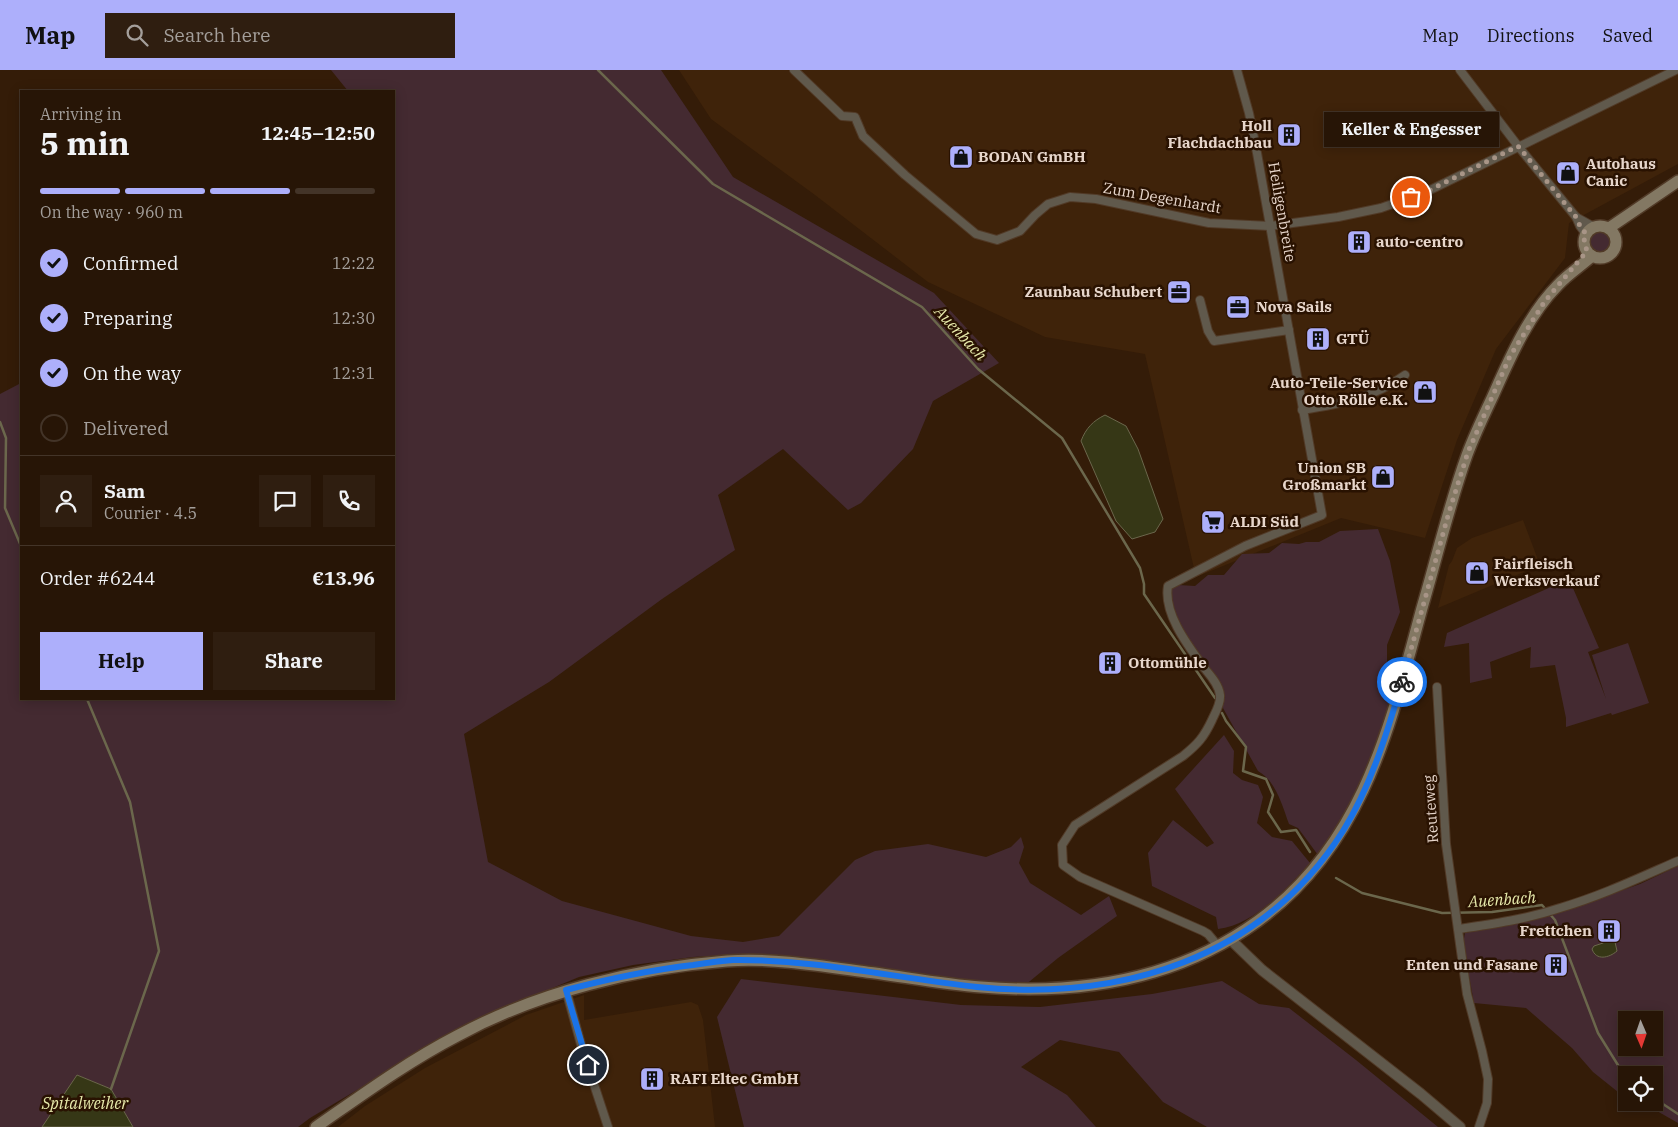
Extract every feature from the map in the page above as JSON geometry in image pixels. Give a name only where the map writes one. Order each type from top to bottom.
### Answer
[{"type":"main road","points":[[1612,232],[1646,203],[1678,181]]},
{"type":"main road","points":[[1600,226],[1612,232],[1616,246],[1611,255],[1602,259],[1589,254],[1584,241],[1590,230],[1600,226]]},
{"type":"main road","points":[[316,1127],[396,1071],[460,1034],[503,1014],[566,990],[624,976],[730,960],[818,965],[978,987],[1016,989],[1083,987],[1157,972],[1180,964],[1231,940],[1260,920],[1300,885],[1342,831],[1358,803],[1382,747],[1468,452],[1510,356],[1545,301],[1589,254]]},
{"type":"street","name":"Zum Degenhardt","points":[[794,70],[842,116],[855,117],[863,136],[905,176],[976,234],[997,240],[1020,231],[1048,204],[1070,197],[1096,199],[1209,222],[1270,226],[1338,217],[1381,208],[1426,192],[1676,70]]},
{"type":"street","name":"Heiligenbreite","points":[[1218,946],[1203,931],[1080,876],[1063,865],[1062,845],[1075,825],[1183,756],[1199,743],[1207,731],[1220,701],[1220,693],[1215,682],[1192,651],[1172,617],[1167,602],[1168,586],[1245,546],[1322,515],[1250,113],[1237,70]]},
{"type":"street","points":[[1460,70],[1518,146],[1576,217],[1590,230]]},
{"type":"street","points":[[1200,300],[1208,331],[1214,341],[1289,330]]},
{"type":"street","points":[[1302,410],[1351,402],[1392,384],[1405,375]]},
{"type":"street","name":"Reuteweg","points":[[1437,687],[1446,844],[1467,994],[1488,1079],[1487,1102],[1479,1127]]},
{"type":"street","points":[[1458,924],[1503,922],[1541,914],[1619,887],[1678,862]]},
{"type":"street","points":[[1231,940],[1262,970],[1421,1094],[1460,1127]]},
{"type":"street","points":[[566,990],[582,1048],[608,1127]]},
{"type":"shaded area","points":[[331,70],[661,70],[733,177],[934,293],[999,363],[933,401],[913,449],[861,503],[848,510],[783,449],[718,495],[735,550],[662,599],[549,682],[464,734],[488,862],[562,901],[691,936],[743,942],[779,936],[855,860],[875,851],[928,844],[986,857],[1011,847],[1021,837],[1024,847],[1019,863],[1030,883],[1081,915],[1109,896],[1117,916],[1058,958],[1024,986],[940,978],[896,970],[810,960],[741,954],[693,957],[633,965],[579,977],[473,1021],[298,1127],[133,1127],[111,1089],[77,1075],[42,1127],[0,1127],[0,394],[20,384],[20,700],[395,700],[395,90],[347,90]]},
{"type":"shaded area","points":[[679,70],[1678,70],[1678,164],[1569,223],[1565,258],[1496,349],[1457,440],[1425,538],[1341,518],[1196,577],[1145,354],[1045,337],[928,282],[815,195],[711,119]]},
{"type":"shaded area","points":[[1601,229],[1606,230],[1612,236],[1612,246],[1606,252],[1601,253],[1596,252],[1590,246],[1589,241],[1590,236],[1596,230]]},
{"type":"shaded area","points":[[1523,520],[1540,565],[1438,608],[1449,565],[1457,548],[1472,538]]},
{"type":"shaded area","points":[[1378,529],[1390,561],[1400,612],[1387,645],[1387,662],[1399,671],[1376,743],[1357,790],[1346,813],[1318,855],[1298,828],[1289,824],[1274,787],[1258,771],[1223,708],[1223,692],[1193,649],[1175,616],[1170,603],[1171,589],[1178,585],[1195,586],[1208,575],[1224,575],[1242,554],[1269,553],[1282,543],[1319,542],[1340,531]]},
{"type":"shaded area","points":[[1569,579],[1599,648],[1588,652],[1606,699],[1592,655],[1628,643],[1649,703],[1566,727],[1566,718],[1555,665],[1530,668],[1531,647],[1490,662],[1492,678],[1470,683],[1469,643],[1444,647],[1447,633]]},
{"type":"shaded area","points":[[1224,735],[1234,751],[1233,773],[1242,780],[1258,785],[1263,797],[1257,823],[1272,837],[1292,841],[1310,863],[1291,884],[1257,913],[1244,921],[1218,929],[1216,917],[1152,886],[1148,853],[1173,820],[1207,847],[1214,843],[1175,789]]},
{"type":"shaded area","points":[[1678,866],[1678,1123],[1657,1111],[1663,1111],[1663,1066],[1618,1066],[1618,1092],[1593,1072],[1572,1048],[1526,1008],[1474,1003],[1463,943],[1465,933],[1561,912],[1640,884]]},
{"type":"shaded area","points":[[741,979],[961,1005],[1040,1007],[1152,994],[1222,981],[1259,1004],[1289,1008],[1438,1127],[1207,1127],[1163,1102],[1119,1052],[1060,1040],[1021,1067],[1067,1095],[1096,1127],[744,1127],[717,1017]]},
{"type":"shaded area","points":[[584,995],[584,1020],[691,1002],[698,1005],[703,1020],[715,1127],[338,1127],[365,1106],[425,1068],[526,1015]]},
{"type":"water","points":[[1105,415],[1126,426],[1138,449],[1163,519],[1155,532],[1132,539],[1116,521],[1081,441],[1090,425]]},
{"type":"water","points":[[1609,939],[1615,942],[1617,951],[1607,957],[1596,955],[1592,949],[1594,946]]},
{"type":"water","name":"Spitalweiher","points":[[77,1075],[111,1089],[133,1127],[42,1127]]},
{"type":"waterway","name":"Auenbach","points":[[598,70],[713,184],[922,307],[978,369],[1062,438],[1140,568],[1144,584],[1144,594],[1215,698]]},
{"type":"waterway","points":[[0,422],[6,438],[5,508],[20,544]]},
{"type":"waterway","points":[[87,700],[130,802],[159,951],[111,1089]]},
{"type":"waterway","name":"Auenbach","points":[[1222,713],[1246,747],[1243,771],[1266,779],[1273,795],[1268,812],[1281,832],[1296,830],[1310,852]]},
{"type":"waterway","name":"Auenbach","points":[[1336,878],[1362,893],[1442,913],[1492,912],[1542,905],[1555,920],[1598,1033],[1619,1066]]},
{"type":"waterway","name":"Auenbach","points":[[1663,1104],[1678,1114]]},
{"type":"way so far","points":[[1402,682],[1449,512],[1468,452],[1510,356],[1545,301],[1587,251],[1584,241],[1586,234],[1576,217],[1518,146],[1426,192],[1411,197]]},
{"type":"place","name":"Holl Flachdachbau","points":[[1289,135]]},
{"type":"place","name":"BODAN GmBH","points":[[961,157]]},
{"type":"place","name":"Autohaus Canic","points":[[1568,173]]},
{"type":"place","name":"Keller & Engesser","points":[[1411,197]]},
{"type":"place","name":"auto-centro","points":[[1359,242]]},
{"type":"place","name":"Zaunbau Schubert","points":[[1179,292]]},
{"type":"place","name":"Nova Sails","points":[[1238,307]]},
{"type":"place","name":"GTÜ","points":[[1318,339]]},
{"type":"place","name":"Auto-Teile-Service Otto Rölle e.K.","points":[[1425,392]]},
{"type":"place","name":"Union SB Großmarkt","points":[[1383,477]]},
{"type":"place","name":"ALDI Süd","points":[[1213,522]]},
{"type":"place","name":"Fairfleisch Werksverkauf","points":[[1477,573]]},
{"type":"place","name":"Ottomühle","points":[[1110,663]]},
{"type":"place","name":"Frettchen","points":[[1609,931]]},
{"type":"place","name":"Enten und Fasane","points":[[1556,965]]},
{"type":"place","name":"RAFI Eltec GmbH","points":[[652,1079]]},
{"type":"route","points":[[588,1065],[566,990],[615,978],[730,960],[818,965],[978,987],[1051,989],[1091,986],[1130,979],[1157,972],[1203,954],[1231,940],[1260,920],[1300,885],[1326,853],[1342,831],[1358,803],[1382,747],[1402,682]]}]
